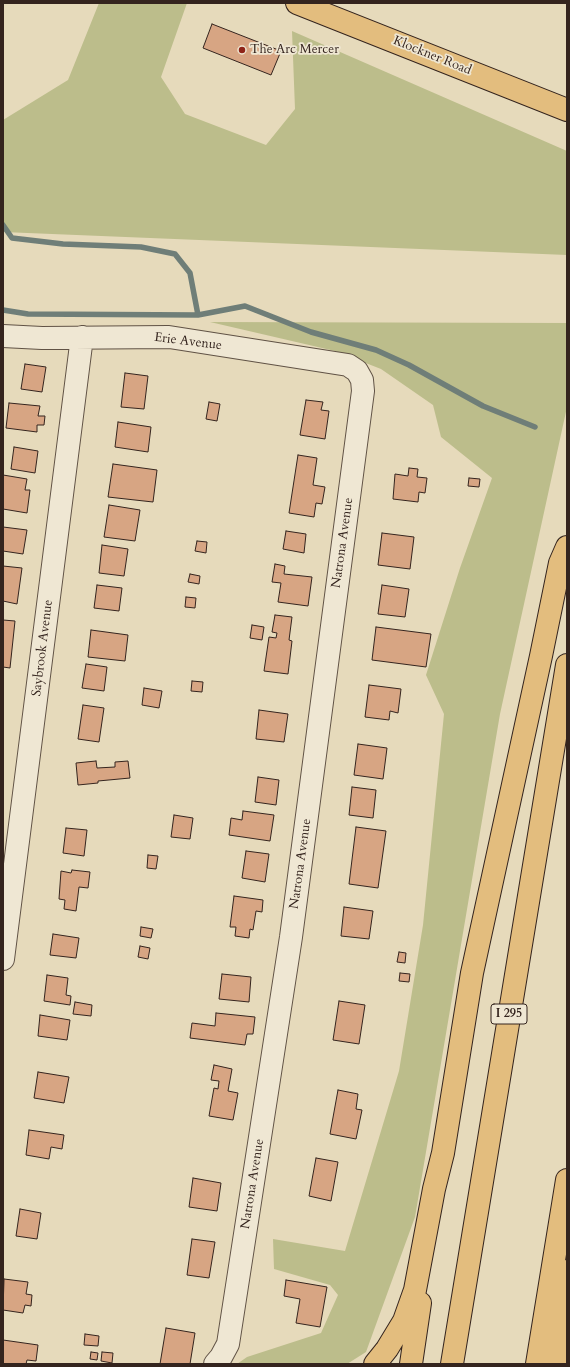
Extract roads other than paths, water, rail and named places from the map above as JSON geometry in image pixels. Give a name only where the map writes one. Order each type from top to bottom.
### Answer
[{"type":"main road","name":"Klockner Road","points":[[297,3],[567,110]]},
{"type":"main road","points":[[375,1364],[387,1349],[404,1321],[415,1290],[434,1189],[443,1153],[472,973],[560,563],[567,547]]},
{"type":"main road","name":"I 295","points":[[452,1364],[567,665]]},
{"type":"main road","points":[[537,1364],[567,1180]]},
{"type":"main road","points":[[411,1364],[434,1189]]},
{"type":"main road","points":[[556,1364],[567,1271]]},
{"type":"street","name":"Erie Avenue","points":[[3,336],[169,337],[348,365]]},
{"type":"street","name":"Saybrook Avenue","points":[[3,959],[82,337]]},
{"type":"street","name":"Natrona Avenue","points":[[216,1364],[228,1344],[291,937],[363,391],[360,376],[357,371],[348,365]]},
{"type":"waterway","points":[[3,225],[12,238],[63,244],[141,247],[175,254],[190,273],[198,315]]},
{"type":"waterway","points":[[3,310],[28,314],[198,315],[245,306],[311,332],[376,350],[409,365],[483,406],[535,427]]},
{"type":"place","name":"The Arc Mercer","points":[[242,50]]}]
